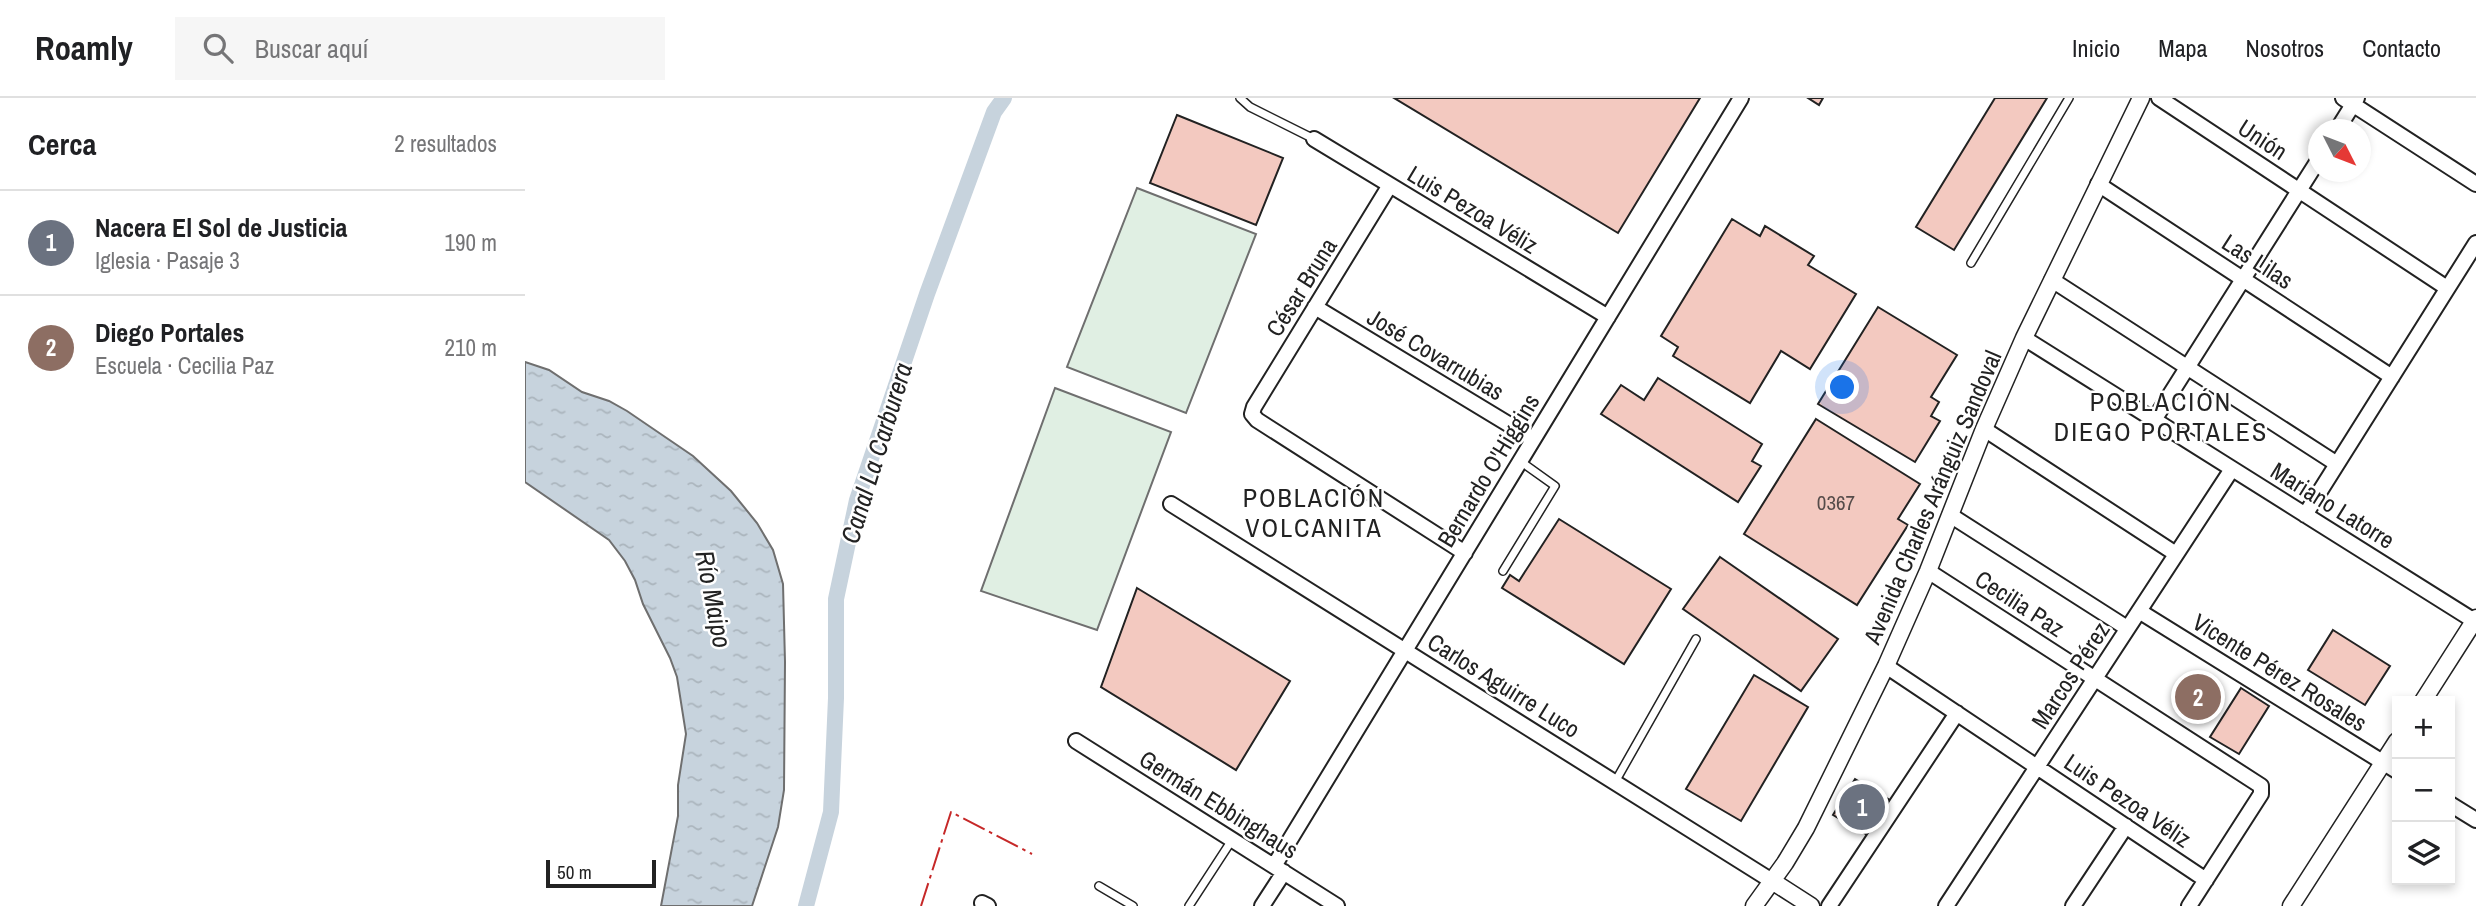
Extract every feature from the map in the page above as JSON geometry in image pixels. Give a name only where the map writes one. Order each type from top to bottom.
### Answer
[{"type":"street","name":"Bernardo O'Higgins","points":[[1262,906],[1279,869],[1405,650],[1741,98]]},
{"type":"street","name":"Avenida Charles Aránguiz Sandoval","points":[[1753,906],[1806,828],[1886,666],[2024,338],[2141,98]]},
{"type":"street","name":"Unión","points":[[2159,98],[2447,288]]},
{"type":"street","points":[[2342,119],[2351,100],[2476,184]]},
{"type":"street","name":"Luis Pezoa Véliz","points":[[1314,139],[1608,317]]},
{"type":"street","points":[[2154,420],[2308,176]]},
{"type":"street","name":"Las Lilas","points":[[2098,184],[2392,377]]},
{"type":"street","name":"César Bruna","points":[[1390,186],[1252,414],[1257,420],[1465,553]]},
{"type":"street","points":[[2305,515],[2476,243]]},
{"type":"street","points":[[2052,280],[2337,464]]},
{"type":"street","name":"José Covarrubias","points":[[1315,307],[1533,439]]},
{"type":"street","name":"Mariano Latorre","points":[[2024,338],[2476,620]]},
{"type":"street","points":[[1984,429],[2176,554]]},
{"type":"street","name":"Marcos Pérez","points":[[1946,906],[2232,469]]},
{"type":"street","name":"Carlos Aguirre Luco","points":[[1171,504],[1811,906]]},
{"type":"street","points":[[1950,515],[2127,628]]},
{"type":"street","name":"Cecilia Paz","points":[[1928,570],[2262,789],[2206,880]]},
{"type":"street","name":"Vicente Pérez Rosales","points":[[2139,611],[2390,767]]},
{"type":"street","points":[[2426,696],[2476,620]]},
{"type":"street","name":"Luis Pezoa Véliz","points":[[1886,666],[2206,880]]},
{"type":"street","points":[[1829,906],[1957,713]]},
{"type":"street","name":"Germán Ebbinghaus","points":[[1076,741],[1337,906]]},
{"type":"street","points":[[2291,906],[2390,767]]},
{"type":"street","points":[[2455,807],[2476,820]]},
{"type":"street","points":[[2073,906],[2126,826]]},
{"type":"street","points":[[2189,906],[2206,880]]},
{"type":"lane","points":[[1240,98],[1250,107],[1314,139]]},
{"type":"lane","points":[[1971,263],[2070,98]]},
{"type":"lane","points":[[1503,571],[1555,486],[1520,461]]},
{"type":"lane","points":[[1615,783],[1696,639]]},
{"type":"lane","points":[[1189,906],[1232,840]]},
{"type":"lane","points":[[1099,886],[1133,906]]},
{"type":"green space","points":[[1137,188],[1256,234],[1186,413],[1067,367]]},
{"type":"green space","points":[[1055,388],[1171,432],[1097,630],[981,591]]},
{"type":"water","name":"Río Maipo","points":[[525,362],[549,370],[582,392],[609,401],[627,411],[693,456],[731,491],[757,523],[773,550],[783,584],[784,790],[778,827],[752,906],[661,906],[678,816],[678,785],[686,734],[677,677],[643,604],[635,580],[609,540],[525,482]]},
{"type":"building","points":[[1394,98],[1700,98],[1618,233]]},
{"type":"building","points":[[1808,98],[1823,98],[1819,105]]},
{"type":"building","points":[[1995,98],[2047,98],[1954,250],[1916,227]]},
{"type":"building","points":[[1177,115],[1283,158],[1256,225],[1150,183]]},
{"type":"building","points":[[1732,219],[1760,236],[1765,226],[1814,256],[1808,265],[1856,294],[1810,369],[1781,351],[1750,403],[1673,356],[1678,347],[1661,336]]},
{"type":"building","points":[[1878,307],[1957,355],[1931,397],[1939,402],[1931,416],[1940,421],[1915,462],[1818,404]]},
{"type":"building","points":[[1658,378],[1762,444],[1752,461],[1761,466],[1738,502],[1601,414],[1621,385],[1644,400]]},
{"type":"building","points":[[1816,419],[1920,484],[1898,519],[1908,525],[1857,605],[1744,534]]},
{"type":"building","points":[[1559,519],[1671,589],[1624,664],[1502,588],[1510,575],[1519,581]]},
{"type":"building","points":[[1720,557],[1838,639],[1801,691],[1683,609]]},
{"type":"building","points":[[1137,588],[1290,681],[1236,770],[1101,687]]},
{"type":"building","points":[[2333,630],[2390,666],[2365,705],[2308,670]]},
{"type":"building","points":[[1754,675],[1808,707],[1741,821],[1686,789]]},
{"type":"building","points":[[2241,688],[2269,706],[2239,754],[2210,737]]},
{"type":"building","points":[[1855,779],[1890,800],[1869,836],[1833,815]]},
{"type":"waterway","name":"Canal La Carburera","points":[[806,906],[831,812],[836,698],[836,599],[857,500],[927,294],[994,112],[1004,98]]},
{"type":"power","points":[[921,906],[951,812],[1032,854]]},
{"type":"place","name":"Diego Portales","points":[[2198,697]]},
{"type":"place","name":"Nacera El Sol de Justicia","points":[[1862,807]]},
{"type":"district","name":"POBLACIÓN DIEGO PORTALES","points":[[2161,416]]},
{"type":"district","name":"POBLACIÓN VOLCANITA","points":[[1314,512]]}]
